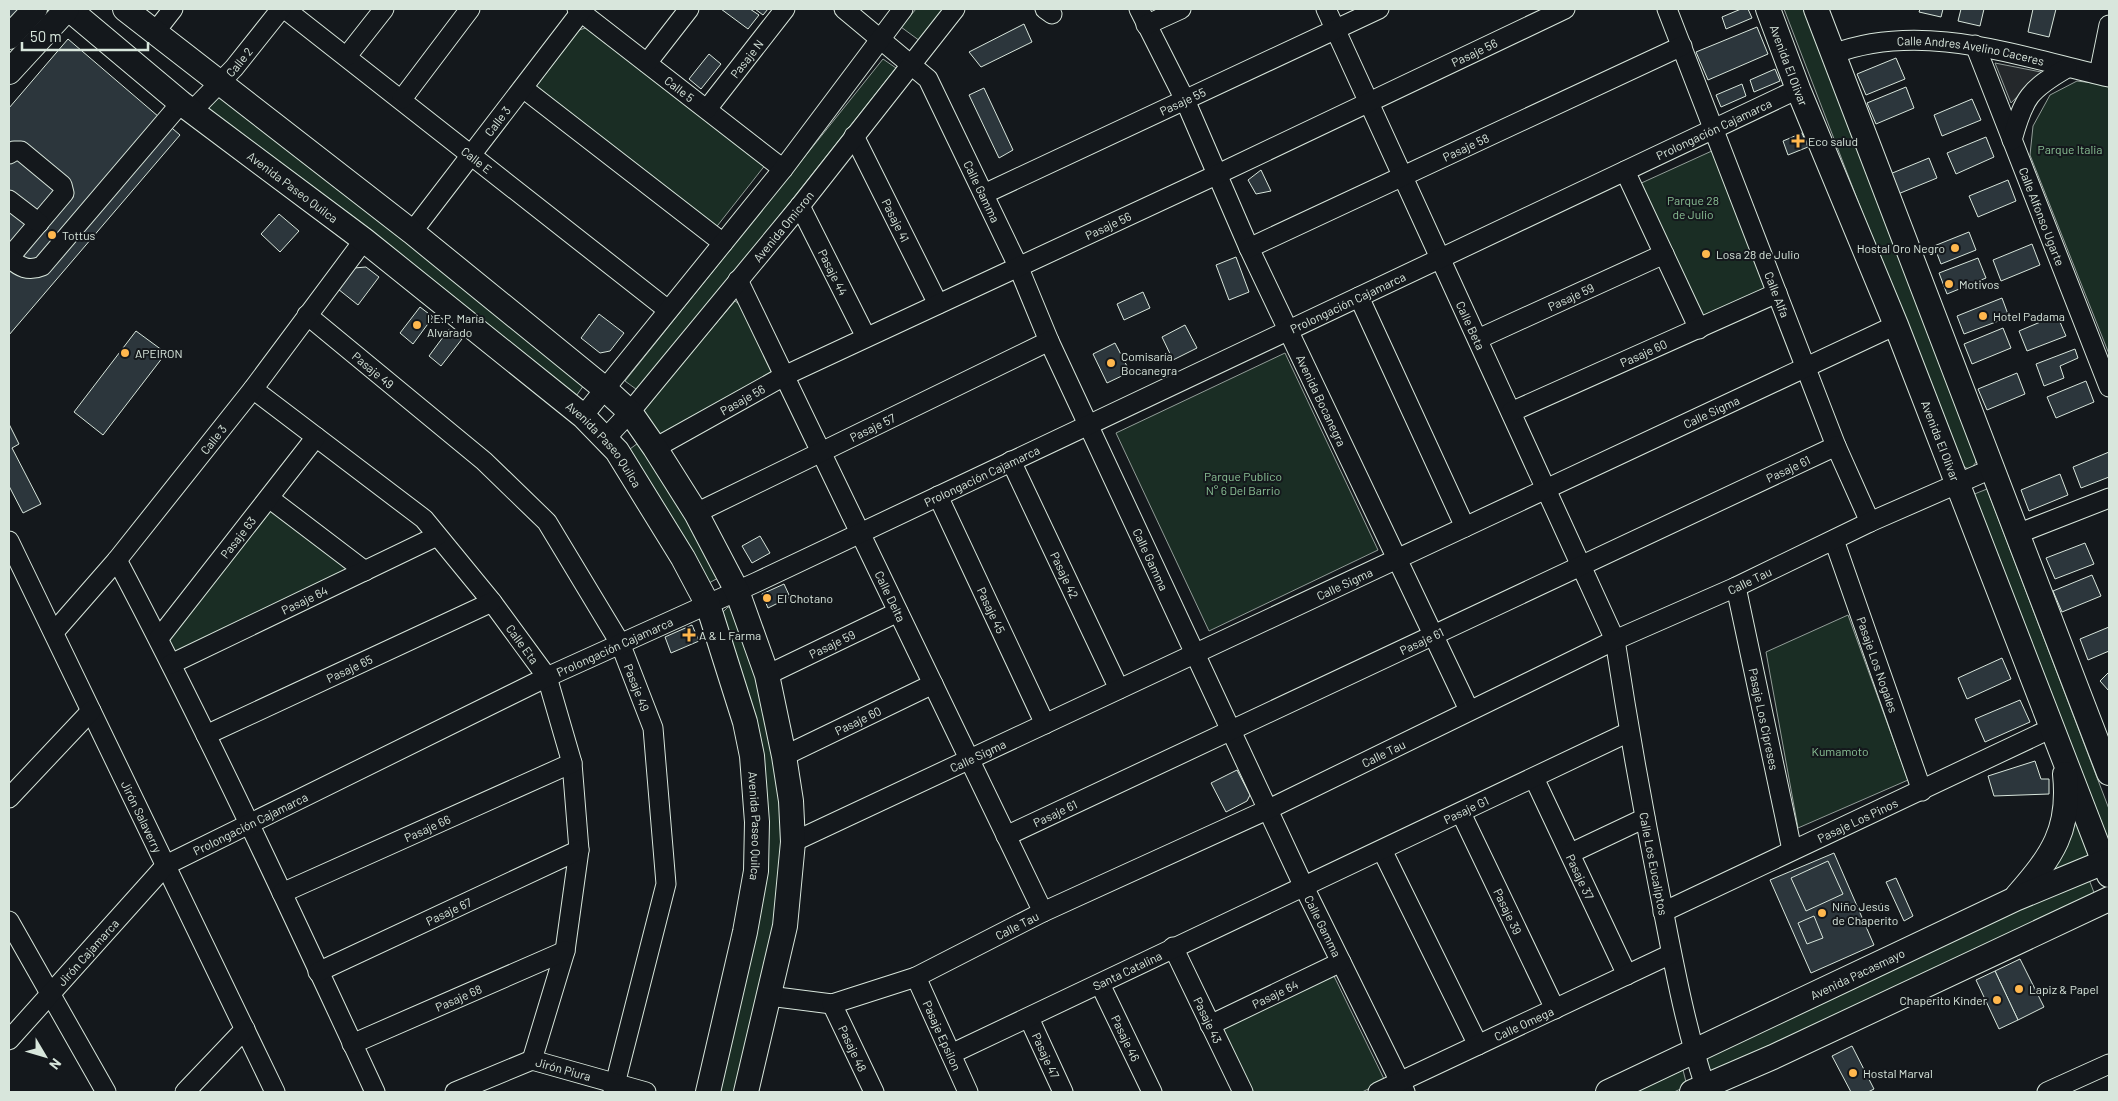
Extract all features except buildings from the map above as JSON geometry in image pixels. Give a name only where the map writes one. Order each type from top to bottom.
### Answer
[{"type":"main road","points":[[9,37],[35,9]]},
{"type":"main road","points":[[9,72],[68,9]]},
{"type":"main road","name":"Avenida Paseo Quilca","points":[[68,9],[186,107],[364,240],[583,416],[617,451],[683,558],[708,605],[745,722],[752,756],[757,822],[756,871],[745,932],[708,1092]]},
{"type":"main road","points":[[125,9],[412,232],[605,389],[630,412],[696,513],[737,591],[767,675],[784,756],[791,801],[793,842],[784,926],[746,1092]]},
{"type":"main road","name":"Avenida El Olivar","points":[[1768,9],[1798,89],[1896,325],[2052,728],[2108,865]]},
{"type":"main road","points":[[1816,9],[1991,470],[2109,773]]},
{"type":"main road","points":[[2082,700],[2109,728]]},
{"type":"main road","points":[[2015,899],[2046,863],[2061,834],[2066,783],[2062,752]]},
{"type":"main road","name":"Avenida Pacasmayo","points":[[1608,1092],[2015,899],[2108,865]]},
{"type":"main road","points":[[1698,1089],[1773,1057],[2109,899]]},
{"type":"street","points":[[155,32],[172,9]]},
{"type":"street","name":"Calle 2","points":[[9,258],[32,270],[42,266],[186,107],[234,68],[281,9]]},
{"type":"street","name":"Calle E","points":[[285,9],[402,99],[470,155],[668,310]]},
{"type":"street","points":[[347,56],[384,9]]},
{"type":"street","points":[[402,99],[470,9]]},
{"type":"street","points":[[647,63],[689,9]]},
{"type":"street","name":"Pasaje N","points":[[707,109],[785,9]]},
{"type":"street","name":"Calle Gamma","points":[[844,9],[928,79],[1018,266],[1049,341],[1232,729],[1304,887],[1403,1087]]},
{"type":"street","points":[[583,416],[783,169],[903,9]]},
{"type":"street","name":"Avenida Omicron","points":[[606,438],[630,412],[800,206],[955,9]]},
{"type":"street","points":[[1142,17],[1182,9]]},
{"type":"street","name":"Calle Beta","points":[[1326,9],[1615,640]]},
{"type":"street","name":"Pasaje 55","points":[[984,194],[1379,9]]},
{"type":"street","name":"Pasaje 56","points":[[655,448],[784,376],[1216,175],[1565,9]]},
{"type":"street","name":"Calle Alfa","points":[[1667,9],[1836,446],[1870,522]]},
{"type":"street","name":"Calle 5","points":[[580,10],[783,169]]},
{"type":"street","name":"Calle 3","points":[[412,232],[523,88],[580,10]]},
{"type":"street","name":"Avenida Bocanegra","points":[[1142,17],[1185,100],[1249,248],[1469,710]]},
{"type":"street","points":[[2104,76],[2109,25]]},
{"type":"street","name":"Calle Andres Avelino Caceres","points":[[1833,54],[1853,46],[1910,39],[1975,46],[2104,76]]},
{"type":"street","name":"Pasaje 58","points":[[1249,248],[1682,46]]},
{"type":"street","name":"Calle Alfonso Ugarte","points":[[1975,46],[2109,387]]},
{"type":"street","points":[[2012,140],[2021,107],[2026,99],[2038,85],[2067,68]]},
{"type":"street","points":[[523,88],[723,243]]},
{"type":"street","name":"Prolongación Cajamarca","points":[[166,865],[547,677],[708,605],[1798,89]]},
{"type":"street","name":"Pasaje 41","points":[[854,136],[938,304]]},
{"type":"street","points":[[9,154],[14,151],[21,151],[62,185],[64,193],[9,258]]},
{"type":"street","points":[[1625,171],[1699,328]]},
{"type":"street","points":[[9,200],[39,223]]},
{"type":"street","name":"Pasaje 44","points":[[800,206],[866,337]]},
{"type":"street","name":"Calle 3","points":[[54,632],[117,560],[253,389],[364,240]]},
{"type":"street","name":"Pasaje 59","points":[[1478,339],[1664,254]]},
{"type":"street","name":"Calle Delta","points":[[738,280],[1043,912]]},
{"type":"street","name":"Pasaje 60","points":[[1511,412],[1777,293]]},
{"type":"street","points":[[1359,297],[1465,526]]},
{"type":"street","name":"Pasaje 49","points":[[307,315],[484,461],[547,522],[620,643],[654,728],[666,884],[614,1088]]},
{"type":"street","name":"Calle Sigma","points":[[793,842],[1896,325]]},
{"type":"street","name":"Pasaje 57","points":[[696,513],[1049,341]]},
{"type":"street","name":"Calle Eta","points":[[253,389],[424,519],[492,602],[547,677],[572,763],[578,850],[565,951],[532,1060]]},
{"type":"street","name":"Pasaje 63","points":[[159,638],[316,437]]},
{"type":"street","name":"Pasaje 61","points":[[1006,836],[1432,634],[1836,446]]},
{"type":"street","name":"Pasaje 42","points":[[1011,462],[1119,689]]},
{"type":"street","name":"Calle Tau","points":[[769,996],[832,1004],[916,977],[1043,912],[1269,809],[1615,640],[1736,587],[1870,522],[1991,470]]},
{"type":"street","name":"Pasaje 45","points":[[938,496],[1045,724]]},
{"type":"street","points":[[269,498],[365,571]]},
{"type":"street","points":[[2017,534],[2109,498]]},
{"type":"street","name":"Pasaje 64","points":[[171,664],[437,536]]},
{"type":"street","name":"Pasaje Los Nogales","points":[[1834,540],[1922,791]]},
{"type":"street","name":"Jirón Salaverry","points":[[11,552],[54,632],[275,1092]]},
{"type":"street","points":[[117,560],[159,638],[282,893],[375,1092]]},
{"type":"street","name":"Pasaje Los Cipreses","points":[[1736,587],[1792,850]]},
{"type":"street","name":"Pasaje 65","points":[[206,735],[492,602]]},
{"type":"street","name":"Pasaje 59","points":[[767,675],[898,612]]},
{"type":"street","name":"Calle Los Eucaliptos","points":[[1615,640],[1628,732],[1671,954],[1694,1052],[1698,1089]]},
{"type":"street","name":"Pasaje 60","points":[[784,756],[933,684]]},
{"type":"street","points":[[9,798],[92,711]]},
{"type":"street","name":"Pasaje Los Pinos","points":[[1664,912],[2052,728]]},
{"type":"street","name":"Pasaje G1","points":[[1304,887],[1628,732]]},
{"type":"street","name":"Pasaje 66","points":[[282,893],[572,763]]},
{"type":"street","name":"Pasaje 37","points":[[1534,778],[1628,975]]},
{"type":"street","name":"Pasaje 39","points":[[1461,813],[1555,1009]]},
{"type":"street","points":[[1571,853],[1645,818]]},
{"type":"street","name":"Pasaje 67","points":[[318,972],[578,850]]},
{"type":"street","points":[[1382,850],[1478,1045]]},
{"type":"street","name":"Jirón Cajamarca","points":[[9,1040],[166,865]]},
{"type":"street","name":"Santa Catalina","points":[[951,1054],[1100,984],[1173,947],[1304,887]]},
{"type":"street","points":[[9,921],[106,1092]]},
{"type":"street","name":"Pasaje 43","points":[[1173,947],[1243,1092]]},
{"type":"street","name":"Pasaje 68","points":[[352,1044],[565,951]]},
{"type":"street","name":"Calle Omega","points":[[1378,1092],[1403,1087],[1478,1045],[1671,954]]},
{"type":"street","name":"Pasaje 64","points":[[1210,1025],[1341,962]]},
{"type":"street","name":"Pasaje Epsilon","points":[[916,977],[968,1092]]},
{"type":"street","name":"Pasaje 46","points":[[1100,984],[1152,1092]]},
{"type":"street","name":"Pasaje 48","points":[[832,1004],[874,1092]]},
{"type":"street","name":"Pasaje 47","points":[[1029,1018],[1063,1092]]},
{"type":"street","points":[[185,1092],[245,1029]]},
{"type":"street","name":"Jirón Piura","points":[[455,1092],[532,1060],[614,1088],[646,1092]]},
{"type":"street","points":[[2047,1092],[2109,1064]]},
{"type":"green space","points":[[916,9],[945,9],[920,41],[901,27]]},
{"type":"green space","points":[[1784,9],[1803,9],[1975,452],[1976,462],[1971,469],[1966,468],[1958,461]]},
{"type":"green space","points":[[589,27],[766,164],[714,230],[534,89],[579,30]]},
{"type":"green space","points":[[883,59],[896,68],[640,392],[625,381]]},
{"type":"green space","name":"Parque Italia","points":[[2077,81],[2109,85],[2109,354],[2030,155],[2033,126],[2050,95]]},
{"type":"green space","points":[[222,92],[584,385],[574,399],[204,109]]},
{"type":"green space","name":"Parque 28 de Julio","points":[[1714,150],[1769,290],[1702,321],[1637,185]]},
{"type":"green space","points":[[735,301],[746,309],[779,378],[662,441],[641,412]]},
{"type":"green space","name":"Parque Publico N° 6 Del Barrio","points":[[1285,353],[1378,550],[1209,631],[1116,433]]},
{"type":"green space","points":[[642,440],[722,576],[707,584],[626,452]]},
{"type":"green space","points":[[1987,489],[2109,809],[2109,836],[2105,838],[1972,495]]},
{"type":"green space","points":[[273,508],[353,572],[174,656],[166,643]]},
{"type":"green space","points":[[728,607],[735,608],[763,690],[785,797],[776,921],[736,1092],[716,1092],[766,871],[721,614]]},
{"type":"green space","name":"Kumamoto","points":[[1848,615],[1908,780],[1798,828],[1766,652]]},
{"type":"green space","points":[[2075,806],[2095,856],[2043,878]]},
{"type":"green space","points":[[2088,877],[2095,895],[1708,1074],[1699,1057]]},
{"type":"green space","points":[[1332,972],[1385,1081],[1362,1092],[1246,1092],[1214,1027]]},
{"type":"green space","points":[[1683,1070],[1687,1086],[1674,1092],[1635,1092]]},
{"type":"shaded area","points":[[1995,63],[2041,72],[2011,103]]},
{"type":"place","name":"Eco salud","points":[[1798,141]]},
{"type":"place","name":"Tottus","points":[[52,235]]},
{"type":"place","name":"Hostal Oro Negro","points":[[1955,248]]},
{"type":"place","name":"Losa 28 de Julio","points":[[1706,254]]},
{"type":"place","name":"Motivos","points":[[1949,284]]},
{"type":"place","name":"Hotel Padama","points":[[1983,316]]},
{"type":"place","name":"I.E.P. María Alvarado","points":[[417,325]]},
{"type":"place","name":"APEIRON","points":[[125,353]]},
{"type":"place","name":"Comisaría Bocanegra","points":[[1111,363]]},
{"type":"place","name":"El Chotano","points":[[767,598]]},
{"type":"place","name":"A & L Farma","points":[[689,635]]},
{"type":"place","name":"Niño Jesús de Chaperito","points":[[1822,913]]},
{"type":"place","name":"Lapiz & Papel","points":[[2019,989]]},
{"type":"place","name":"Chaperito Kinder","points":[[1997,1000]]},
{"type":"place","name":"Hostal Marval","points":[[1853,1073]]}]
